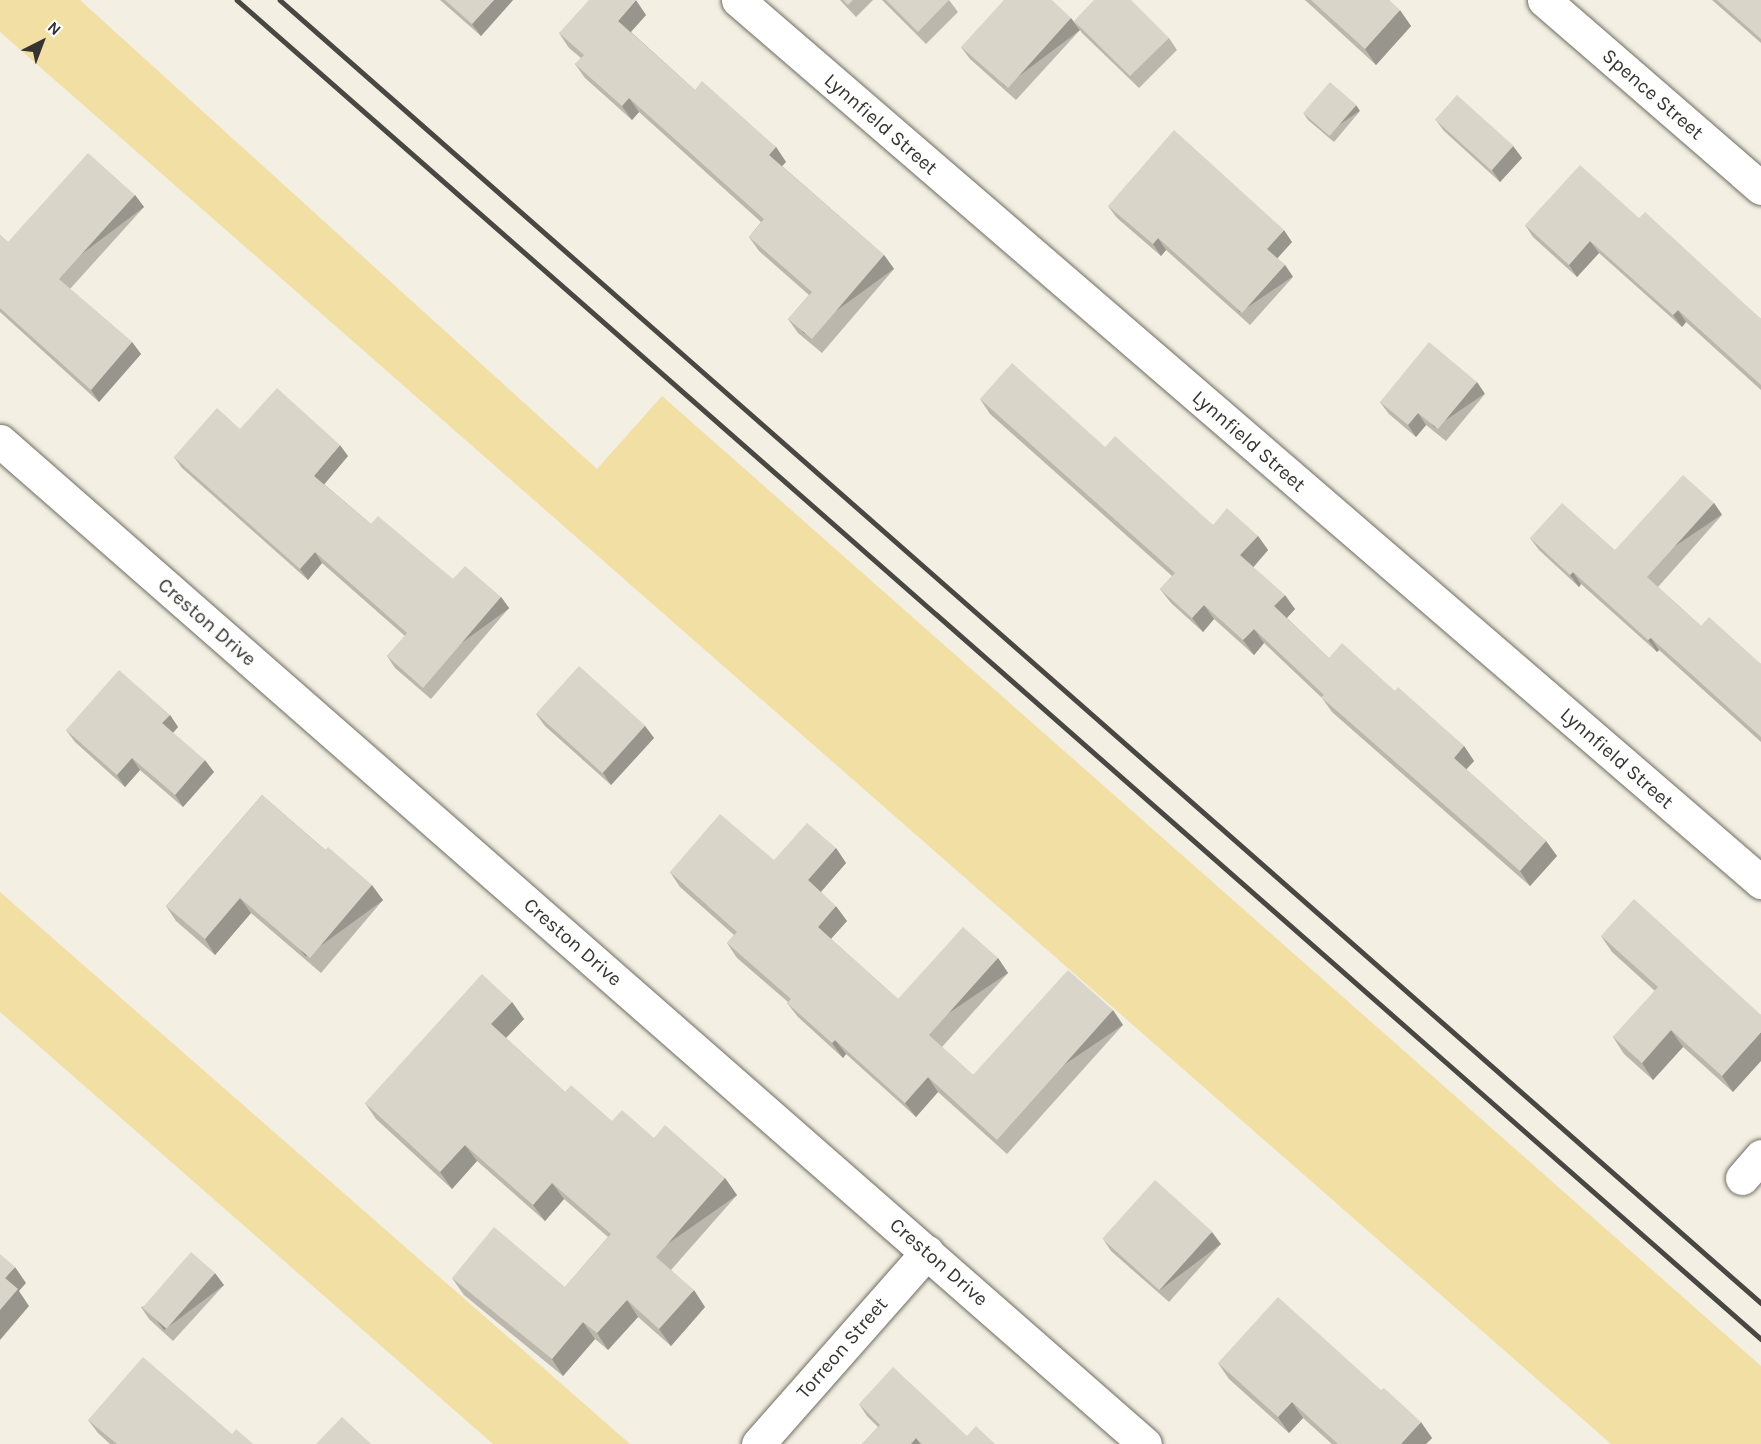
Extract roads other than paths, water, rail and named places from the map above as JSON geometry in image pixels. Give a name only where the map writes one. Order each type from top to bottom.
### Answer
[{"type":"street","name":"Lynnfield Street","points":[[738,0],[1761,882]]},
{"type":"street","name":"Spence Street","points":[[1544,0],[1761,188]]},
{"type":"street","name":"Creston Drive","points":[[0,441],[1145,1444]]},
{"type":"street","name":"Torreon Street","points":[[758,1444],[927,1251]]},
{"type":"railway","points":[[237,0],[1761,1339]]},
{"type":"railway","points":[[280,0],[1761,1303]]}]
